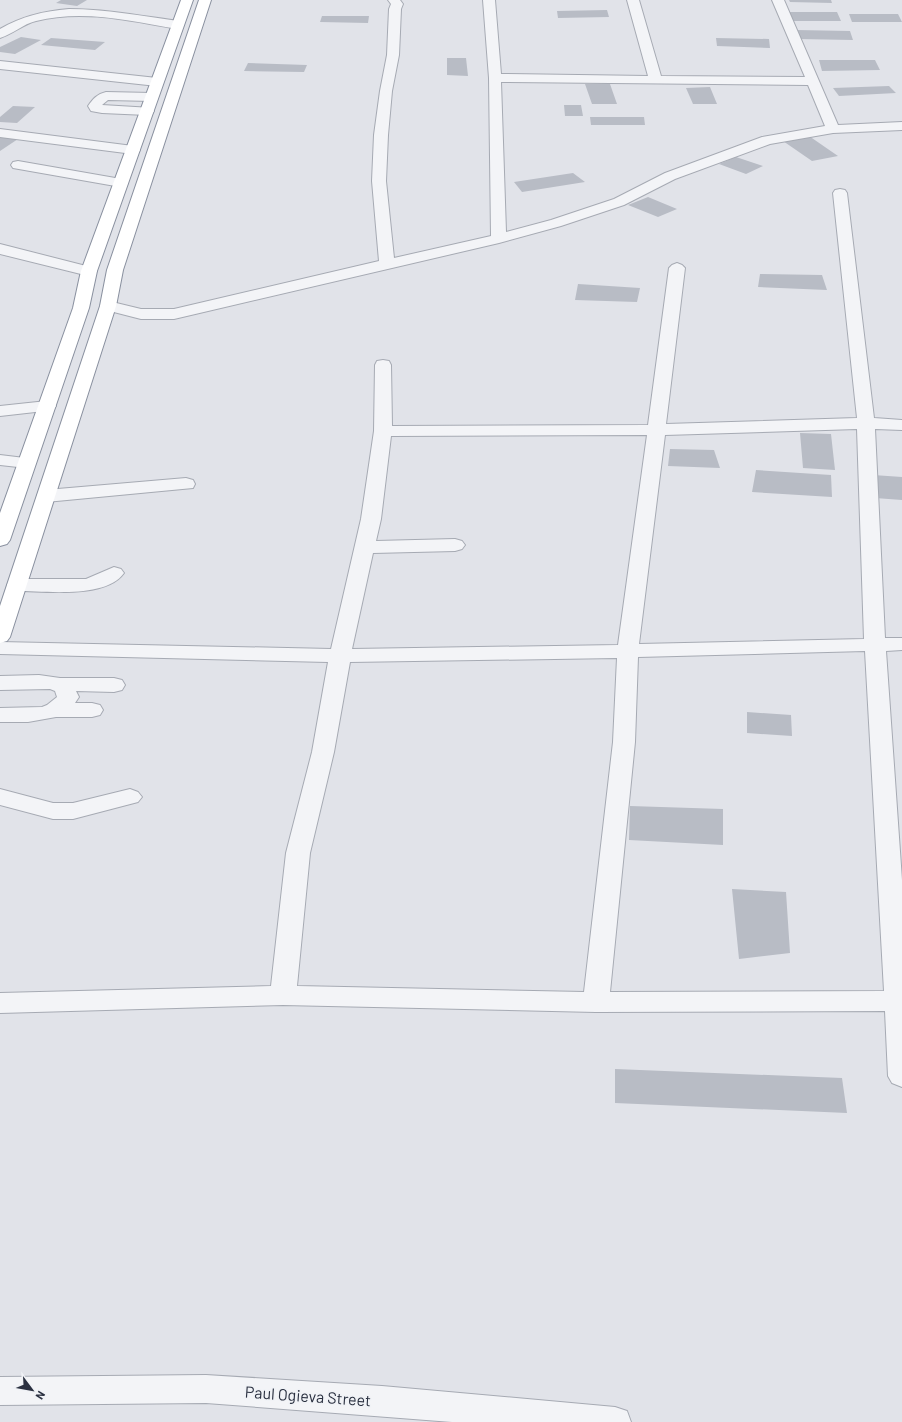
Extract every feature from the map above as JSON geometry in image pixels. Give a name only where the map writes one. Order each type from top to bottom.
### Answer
[{"type":"highway","points":[[0,540],[81,308],[89,271],[187,0]]},
{"type":"highway","points":[[0,637],[108,306],[115,270],[205,0]]},
{"type":"street","points":[[387,264],[380,181],[381,134],[386,91],[393,55],[395,9],[397,4],[394,0]]},
{"type":"street","points":[[489,0],[495,78],[500,239]]},
{"type":"street","points":[[633,0],[656,80]]},
{"type":"street","points":[[778,0],[833,129]]},
{"type":"street","points":[[0,34],[20,22],[33,18],[68,12],[84,12],[178,25]]},
{"type":"street","points":[[0,65],[157,82]]},
{"type":"street","points":[[495,78],[813,81]]},
{"type":"street","points":[[108,306],[118,310],[158,316],[174,314],[500,239],[556,223],[619,202],[670,176],[767,140],[833,129],[902,126]]},
{"type":"street","points":[[0,133],[133,150]]},
{"type":"street","points":[[18,165],[121,183]]},
{"type":"street","points":[[840,193],[866,423],[875,644],[900,1001],[902,1076]]},
{"type":"street","points":[[0,249],[89,271]]},
{"type":"street","points":[[596,1002],[624,742],[628,651],[677,268]]},
{"type":"street","points":[[283,995],[298,853],[323,752],[340,656],[371,519],[383,431],[383,365]]},
{"type":"street","points":[[0,411],[47,406]]},
{"type":"street","points":[[383,431],[656,430],[866,423],[902,425]]},
{"type":"street","points":[[0,460],[27,463]]},
{"type":"street","points":[[46,496],[186,484]]},
{"type":"street","points":[[364,547],[455,545]]},
{"type":"street","points":[[17,585],[86,585],[98,582],[114,573]]},
{"type":"street","points":[[0,648],[340,656],[902,644]]},
{"type":"street","points":[[0,683],[114,685]]},
{"type":"street","points":[[48,712],[64,703],[68,697],[66,690],[54,683]]},
{"type":"street","points":[[0,715],[92,710]]},
{"type":"street","points":[[0,797],[53,810],[73,810],[130,798]]},
{"type":"street","points":[[0,1003],[283,995],[596,1002],[900,1001]]},
{"type":"street","name":"Paul Ogieva Street","points":[[0,1391],[206,1389],[382,1401],[615,1422]]},
{"type":"building","points":[[61,0],[87,0],[77,6],[56,3]]},
{"type":"building","points":[[789,0],[831,0],[832,3],[790,2]]},
{"type":"building","points":[[607,10],[609,17],[558,18],[557,11]]},
{"type":"building","points":[[787,12],[837,12],[841,21],[791,21]]},
{"type":"building","points":[[849,14],[898,14],[902,22],[852,22]]},
{"type":"building","points":[[322,16],[369,16],[368,23],[320,22]]},
{"type":"building","points":[[796,30],[850,31],[853,40],[798,39]]},
{"type":"building","points":[[21,37],[41,40],[15,54],[0,52],[0,47]]},
{"type":"building","points":[[51,38],[105,42],[95,50],[41,45]]},
{"type":"building","points":[[716,38],[769,39],[770,48],[717,46]]},
{"type":"building","points":[[447,58],[466,58],[468,76],[447,75]]},
{"type":"building","points":[[819,60],[875,60],[880,70],[822,71]]},
{"type":"building","points":[[248,63],[307,65],[304,72],[244,71]]},
{"type":"building","points":[[585,84],[610,84],[617,104],[592,104]]},
{"type":"building","points":[[889,86],[896,93],[839,96],[833,88]]},
{"type":"building","points":[[710,87],[717,104],[693,104],[686,88]]},
{"type":"building","points":[[564,105],[581,105],[583,116],[565,116]]},
{"type":"building","points":[[13,106],[35,107],[17,123],[0,122],[0,117]]},
{"type":"building","points":[[590,117],[644,117],[645,125],[591,125]]},
{"type":"building","points":[[809,136],[838,156],[812,161],[783,141]]},
{"type":"building","points":[[0,137],[18,139],[0,151]]},
{"type":"building","points":[[736,157],[763,166],[746,174],[719,164]]},
{"type":"building","points":[[573,173],[585,182],[522,192],[514,182]]},
{"type":"building","points":[[648,197],[677,209],[658,217],[628,205]]},
{"type":"building","points":[[760,274],[822,275],[827,290],[758,287]]},
{"type":"building","points":[[578,284],[640,288],[637,302],[575,300]]},
{"type":"building","points":[[800,433],[831,434],[835,470],[803,468]]},
{"type":"building","points":[[670,449],[714,450],[720,468],[668,466]]},
{"type":"building","points":[[756,470],[831,475],[832,497],[752,492]]},
{"type":"building","points":[[873,475],[902,477],[902,500],[875,498]]},
{"type":"building","points":[[747,712],[791,715],[792,736],[747,733]]},
{"type":"building","points":[[630,806],[723,809],[723,845],[629,840]]},
{"type":"building","points":[[732,889],[786,892],[790,953],[739,959]]},
{"type":"building","points":[[615,1069],[842,1078],[847,1113],[615,1103]]}]
